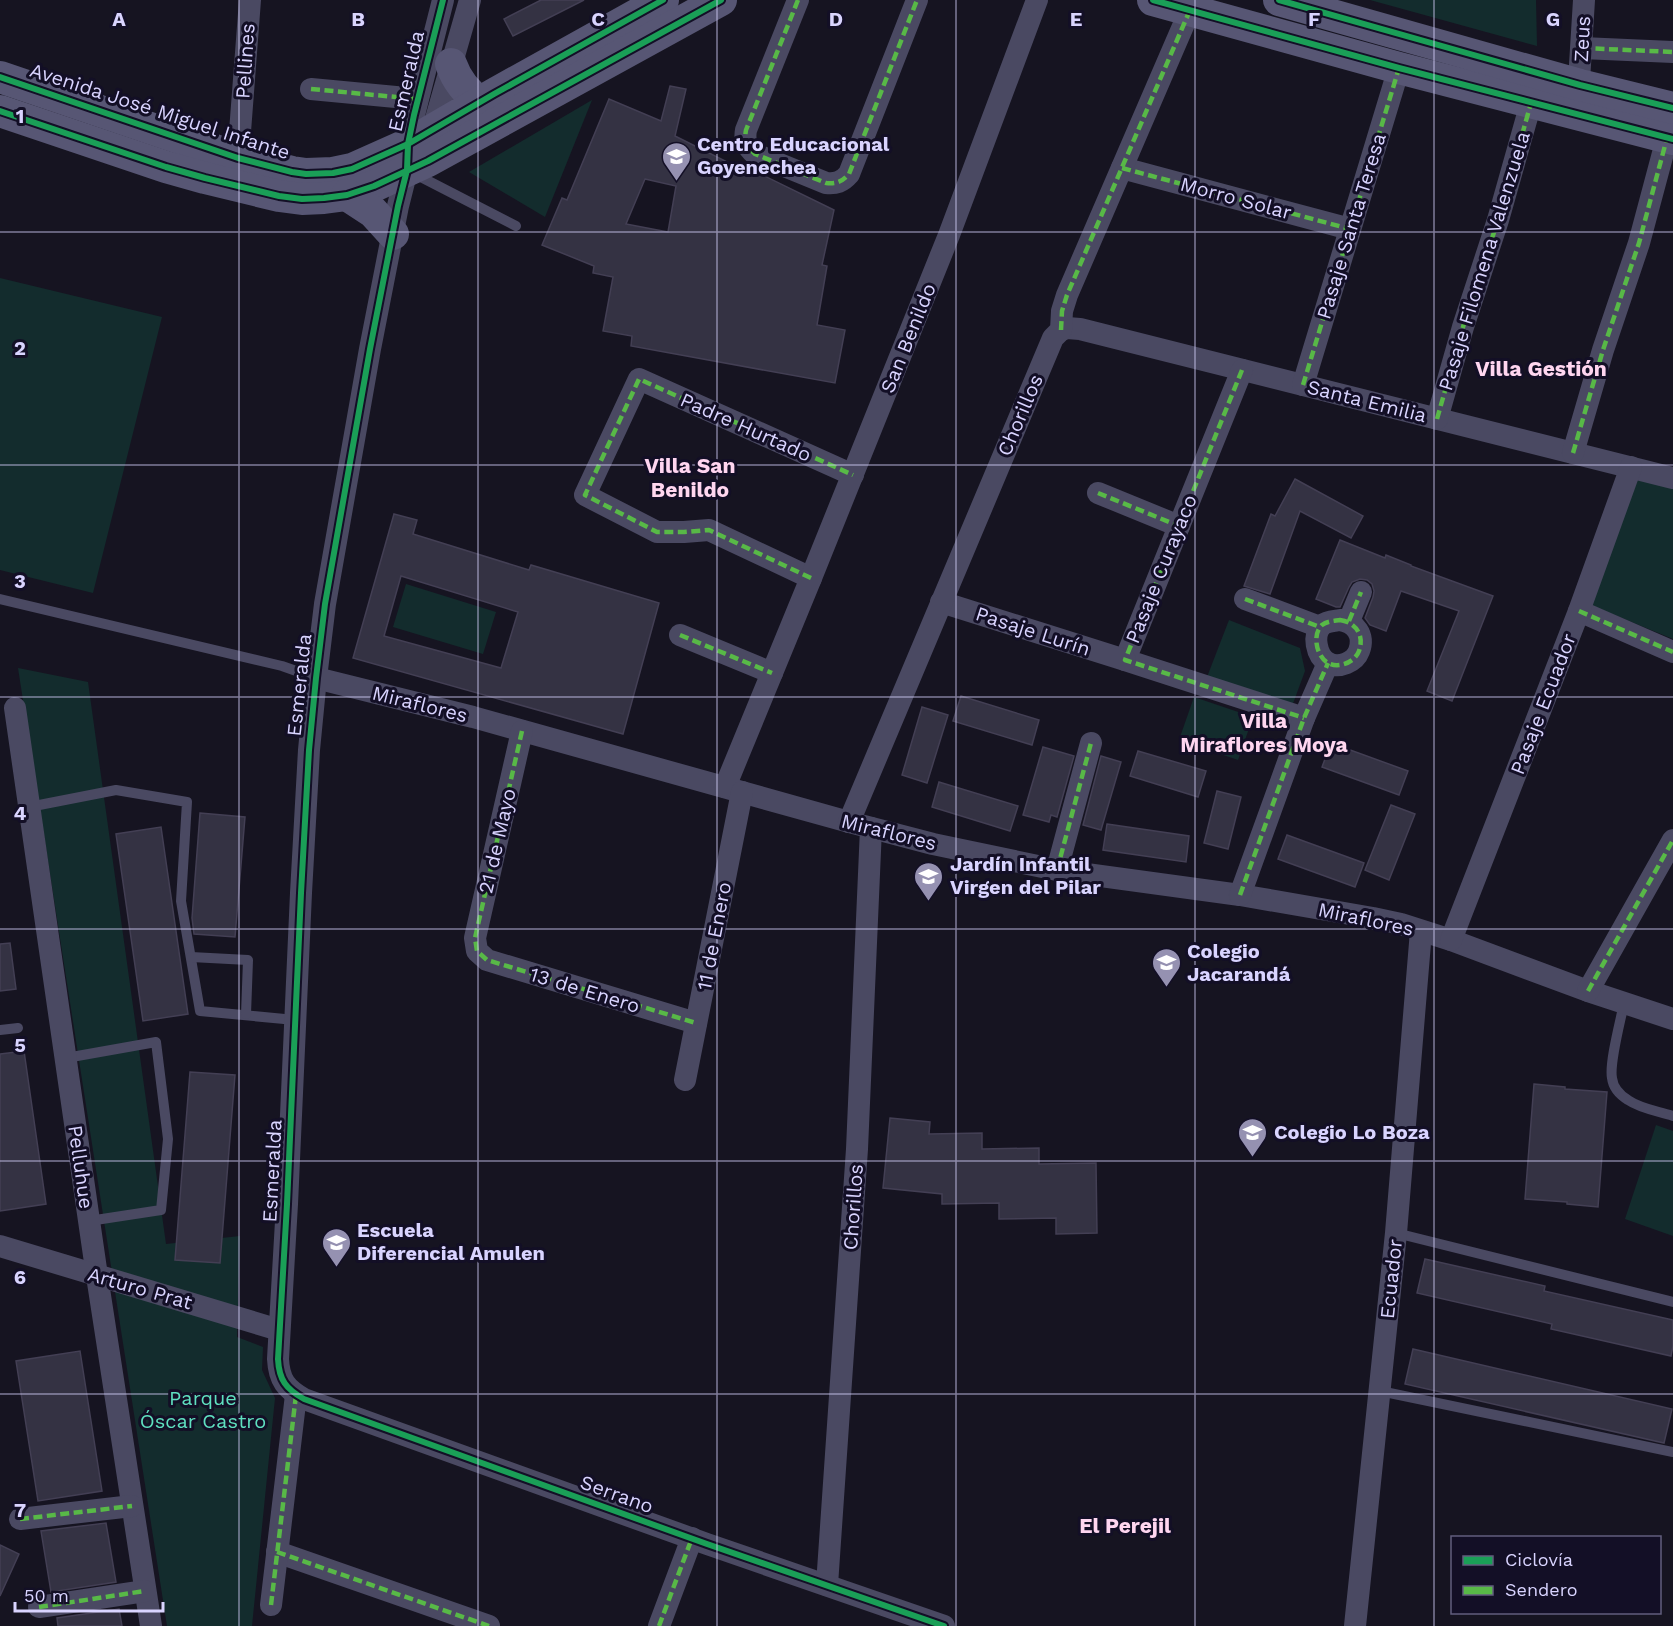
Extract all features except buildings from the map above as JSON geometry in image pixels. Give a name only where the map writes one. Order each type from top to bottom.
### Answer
[{"type":"main road","name":"Avenida José Miguel Infante","points":[[0,111],[155,164],[279,196],[302,199],[347,195],[374,186],[416,148],[480,102],[663,0]]},
{"type":"main road","name":"Avenida José Miguel Infante","points":[[416,148],[428,161],[721,0]]},
{"type":"main road","points":[[1153,0],[1531,103],[1578,100]]},
{"type":"main road","points":[[1279,0],[1578,100],[1671,128]]},
{"type":"main road","points":[[451,64],[464,88],[480,102]]},
{"type":"main road","name":"Avenida José Miguel Infante","points":[[0,77],[238,158],[292,172],[333,173],[416,148]]},
{"type":"main road","points":[[347,195],[373,212],[393,234]]},
{"type":"street","name":"Pellines","points":[[238,158],[250,0]]},
{"type":"street","name":"Esmeralda","points":[[271,1605],[290,1389],[279,1375],[279,1330],[288,1204],[308,762],[325,604],[369,349],[393,234],[416,148],[451,64],[470,0]]},
{"type":"street","points":[[798,0],[746,130],[746,144],[750,150],[765,158],[832,184],[845,179],[849,174],[917,0]]},
{"type":"street","name":"San Benildo","points":[[733,789],[772,673],[949,235],[1037,0]]},
{"type":"street","name":"Zeus","points":[[1578,100],[1584,0]]},
{"type":"street","name":"Esmeralda","points":[[416,148],[417,99],[438,1]]},
{"type":"street","name":"Chorillos","points":[[849,822],[1053,338],[1061,330],[1062,311],[1067,295],[1190,10]]},
{"type":"street","points":[[1582,48],[1673,52]]},
{"type":"street","name":"Pasaje Santa Teresa","points":[[1303,385],[1400,68]]},
{"type":"street","points":[[311,89],[417,99]]},
{"type":"street","name":"Pasaje Filomena Valenzuela","points":[[1437,419],[1531,103]]},
{"type":"street","points":[[1573,453],[1603,350],[1639,243],[1671,128]]},
{"type":"street","name":"Morro Solar","points":[[1122,168],[1350,229]]},
{"type":"street","name":"Santa Emilia","points":[[1061,330],[1080,329],[1673,478]]},
{"type":"street","name":"Pasaje Curayaco","points":[[1242,370],[1125,660],[1304,718]]},
{"type":"street","name":"Padre Hurtado","points":[[811,578],[709,530],[657,532],[585,495],[639,379],[853,475]]},
{"type":"street","name":"Pasaje Ecuador","points":[[1451,940],[1579,611],[1631,467]]},
{"type":"street","points":[[1098,493],[1179,526]]},
{"type":"street","points":[[1349,621],[1361,592]]},
{"type":"street","points":[[1245,599],[1320,627]]},
{"type":"street","name":"Pasaje Lurín","points":[[941,602],[1125,660]]},
{"type":"street","points":[[1579,611],[1673,652]]},
{"type":"street","points":[[1349,621],[1362,637],[1358,653],[1351,662],[1338,665],[1328,663],[1318,651],[1316,634],[1327,622],[1349,621]]},
{"type":"street","points":[[680,635],[772,673]]},
{"type":"street","points":[[1240,895],[1304,718],[1328,663]]},
{"type":"street","name":"Miraflores","points":[[316,678],[461,714],[849,822],[944,846],[1057,870],[1240,895],[1373,918],[1421,930],[1588,991],[1673,1019]]},
{"type":"street","name":"Pelluhue","points":[[15,708],[97,1276],[151,1626]]},
{"type":"street","name":"21 de Mayo","points":[[477,951],[475,938],[522,731]]},
{"type":"street","points":[[1057,870],[1091,743]]},
{"type":"street","name":"11 de Enero","points":[[685,1080],[733,789]]},
{"type":"street","name":"Chorillos","points":[[827,1586],[857,1149],[871,828]]},
{"type":"street","points":[[1588,991],[1673,840]]},
{"type":"street","name":"Ecuador","points":[[1354,1626],[1396,1233],[1421,930]]},
{"type":"street","name":"13 de Enero","points":[[477,951],[487,960],[696,1023]]},
{"type":"street","name":"Arturo Prat","points":[[0,1246],[279,1330]]},
{"type":"street","name":"Serrano","points":[[290,1389],[692,1538],[944,1626]]},
{"type":"street","points":[[20,1519],[132,1506]]},
{"type":"street","points":[[659,1626],[692,1538]]},
{"type":"street","points":[[277,1552],[489,1626]]},
{"type":"street","points":[[39,1607],[145,1591]]},
{"type":"lane","points":[[416,148],[516,226]]},
{"type":"lane","points":[[0,599],[282,666],[316,678]]},
{"type":"lane","points":[[29,807],[116,790],[187,802],[181,901],[200,1011],[295,1020]]},
{"type":"lane","points":[[191,957],[248,960],[246,1014]]},
{"type":"lane","points":[[1624,1003],[1611,1069],[1615,1088],[1628,1101],[1673,1116]]},
{"type":"lane","points":[[0,1030],[18,1028]]},
{"type":"lane","points":[[66,1058],[156,1042],[168,1139],[161,1210],[89,1221]]},
{"type":"lane","points":[[1396,1233],[1673,1302]]},
{"type":"lane","points":[[1380,1391],[1673,1452]]},
{"type":"green space","points":[[1370,0],[1536,0],[1537,46]]},
{"type":"green space","points":[[592,100],[545,217],[469,172]]},
{"type":"green space","points":[[0,278],[162,317],[93,593],[0,570]]},
{"type":"green space","points":[[1638,479],[1673,489],[1673,639],[1590,605]]},
{"type":"green space","points":[[406,584],[496,612],[483,654],[393,627]]},
{"type":"green space","points":[[1229,620],[1300,648],[1305,671],[1291,709],[1207,677]]},
{"type":"green space","name":"Parque Óscar Castro","points":[[18,668],[88,682],[166,1244],[240,1236],[237,1337],[263,1347],[262,1370],[275,1398],[252,1626],[167,1626]]},
{"type":"green space","points":[[1194,697],[1253,717],[1238,760],[1179,740]]},
{"type":"green space","points":[[1656,1125],[1673,1131],[1673,1236],[1625,1219]]},
{"type":"marked path","points":[[798,0],[745,137],[748,146],[755,154],[826,183],[836,183],[849,174],[917,0]]},
{"type":"marked path","points":[[1061,330],[1062,311],[1067,295],[1190,10]]},
{"type":"marked path","points":[[1582,48],[1673,52]]},
{"type":"marked path","points":[[1303,385],[1399,68]]},
{"type":"marked path","points":[[311,89],[417,99]]},
{"type":"marked path","points":[[1437,419],[1531,103]]},
{"type":"marked path","points":[[1573,453],[1603,350],[1639,243],[1667,138]]},
{"type":"marked path","points":[[1122,168],[1350,229]]},
{"type":"marked path","points":[[1242,370],[1125,660],[1304,718]]},
{"type":"marked path","points":[[811,578],[709,530],[657,532],[585,495],[639,379],[853,475]]},
{"type":"marked path","points":[[1098,493],[1179,526]]},
{"type":"marked path","points":[[1349,621],[1361,592]]},
{"type":"marked path","points":[[1245,599],[1320,627]]},
{"type":"marked path","points":[[1579,611],[1673,652]]},
{"type":"marked path","points":[[1340,620],[1354,626],[1360,635],[1361,645],[1357,655],[1350,661],[1342,665],[1332,665],[1324,660],[1318,650],[1316,639],[1322,625],[1340,620]]},
{"type":"marked path","points":[[680,635],[772,673]]},
{"type":"marked path","points":[[1240,895],[1304,718],[1328,663]]},
{"type":"marked path","points":[[522,731],[475,938],[477,951],[487,960],[696,1023]]},
{"type":"marked path","points":[[1057,870],[1091,743]]},
{"type":"marked path","points":[[1588,991],[1673,840]]},
{"type":"marked path","points":[[271,1605],[296,1395]]},
{"type":"marked path","points":[[20,1519],[132,1506]]},
{"type":"marked path","points":[[659,1626],[692,1538]]},
{"type":"marked path","points":[[277,1552],[489,1626]]},
{"type":"marked path","points":[[39,1607],[145,1591]]},
{"type":"cycle path","points":[[443,0],[408,144],[407,170],[370,349],[325,604],[316,678],[309,750],[301,893],[278,1359],[280,1373],[288,1387],[304,1399],[707,1544],[944,1626]]},
{"type":"cycle path","points":[[0,77],[238,158],[292,172],[333,173],[352,169],[408,144],[663,0]]},
{"type":"cycle path","points":[[0,111],[166,167],[279,196],[302,199],[347,195],[374,186],[428,161],[721,0]]},
{"type":"cycle path","points":[[1153,0],[1399,68],[1673,139]]},
{"type":"cycle path","points":[[1279,0],[1580,85],[1673,108]]},
{"type":"place","name":"Centro Educacional Goyenechea","points":[[676,182]]},
{"type":"place","name":"Jardín Infantil Virgen del Pilar","points":[[929,902]]},
{"type":"place","name":"Colegio Jacarandá","points":[[1166,988]]},
{"type":"place","name":"Colegio Lo Boza","points":[[1253,1158]]},
{"type":"place","name":"Escuela Diferencial Amulen","points":[[336,1268]]},
{"type":"district","name":"Villa Gestión","points":[[1541,369]]},
{"type":"district","name":"Villa San Benildo","points":[[690,478]]},
{"type":"district","name":"Villa Miraflores Moya","points":[[1264,733]]},
{"type":"district","name":"El Perejil","points":[[1125,1526]]}]
